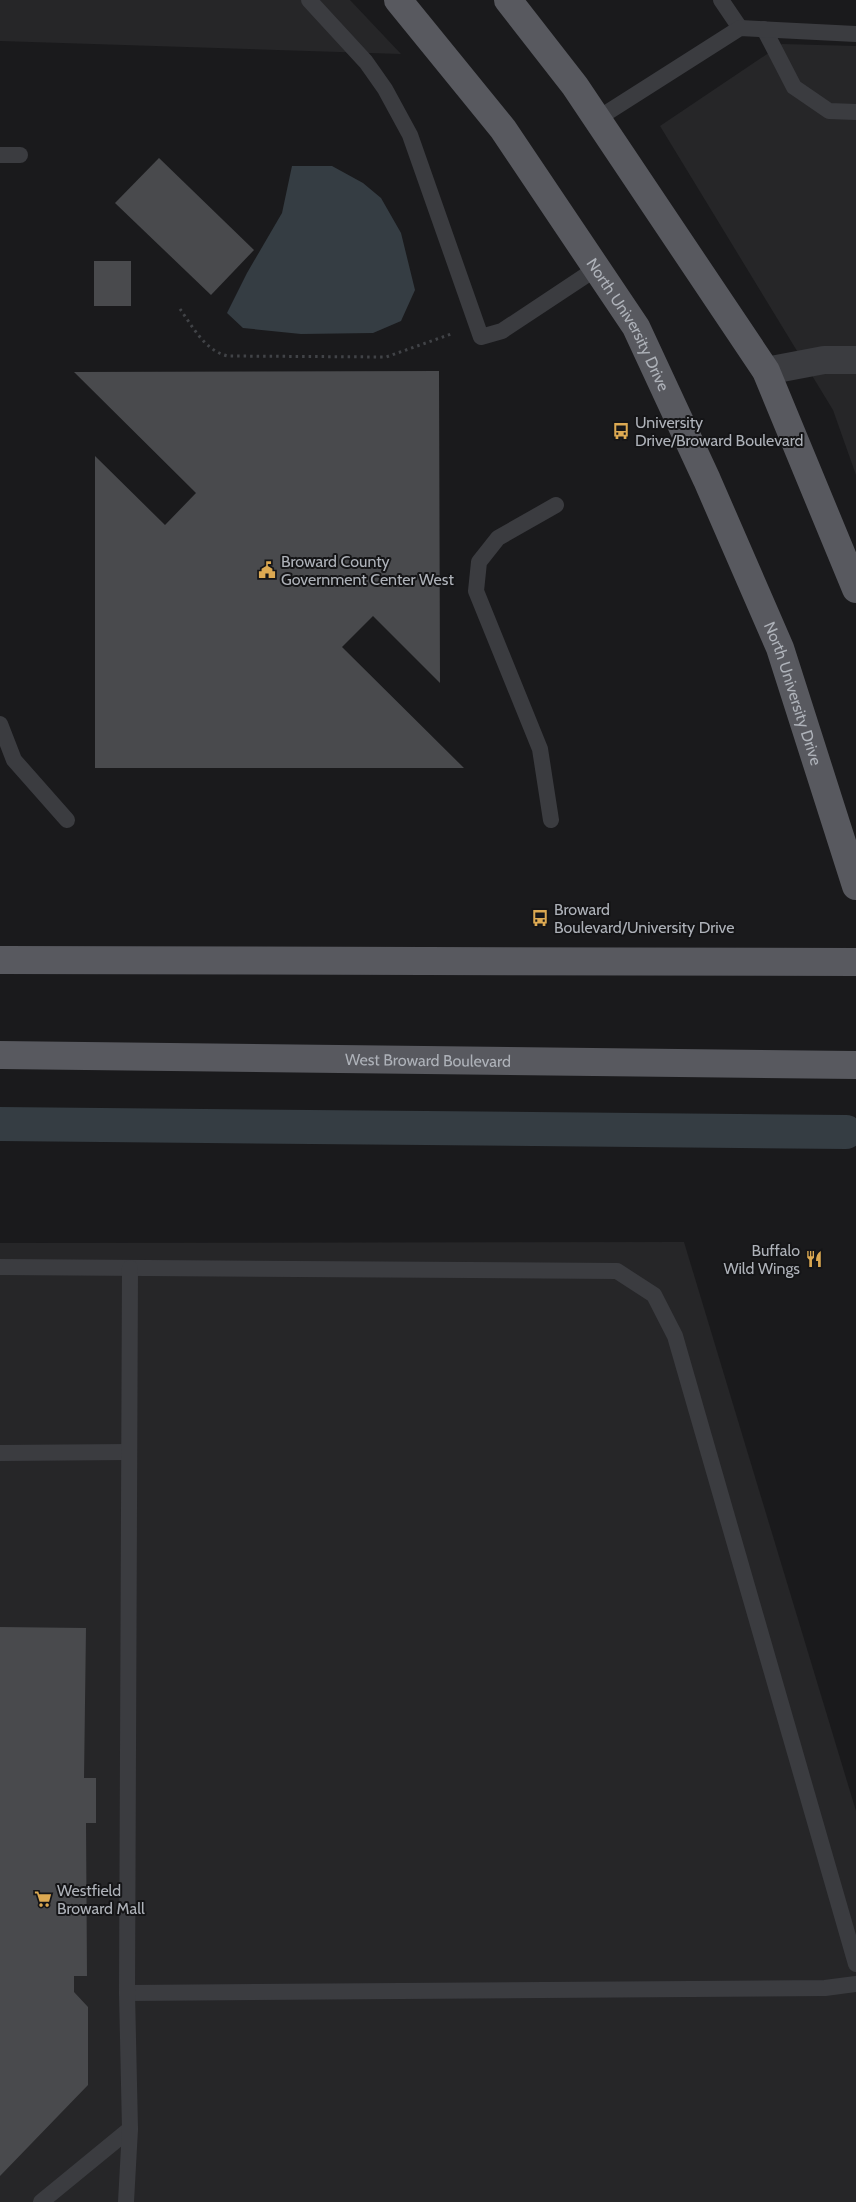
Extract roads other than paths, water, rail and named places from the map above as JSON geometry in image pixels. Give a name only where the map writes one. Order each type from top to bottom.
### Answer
[{"type":"main road","name":"North University Drive","points":[[398,0],[503,129],[636,326],[707,480],[780,648],[856,886]]},
{"type":"main road","points":[[508,0],[575,86],[766,371],[856,589]]},
{"type":"main road","points":[[0,960],[856,962]]},
{"type":"main road","name":"West Broward Boulevard","points":[[0,1055],[856,1065]]},
{"type":"street","points":[[766,371],[824,360],[856,360]]},
{"type":"lane","points":[[309,0],[366,62],[410,135],[480,337],[502,331],[597,268]]},
{"type":"lane","points":[[721,0],[740,28]]},
{"type":"lane","points":[[597,119],[740,28],[856,34]]},
{"type":"lane","points":[[764,29],[794,87],[829,111],[856,112]]},
{"type":"lane","points":[[0,155],[20,154]]},
{"type":"lane","points":[[551,820],[540,749],[476,591],[479,562],[498,538],[556,505]]},
{"type":"lane","points":[[0,724],[14,760],[67,820]]},
{"type":"lane","points":[[0,1267],[617,1271],[654,1295],[675,1336],[856,1964]]},
{"type":"lane","points":[[126,2202],[130,2129],[127,1993],[130,1268]]},
{"type":"lane","points":[[0,1453],[130,1452]]},
{"type":"lane","points":[[127,1993],[825,1988],[856,1984]]},
{"type":"lane","points":[[41,2202],[130,2129]]},
{"type":"waterway","points":[[0,1124],[846,1132]]},
{"type":"place","name":"University Drive/Broward Boulevard","points":[[621,431]]},
{"type":"place","name":"Broward County Government Center West","points":[[267,570]]},
{"type":"place","name":"Broward Boulevard/University Drive","points":[[540,918]]},
{"type":"place","name":"Buffalo Wild Wings","points":[[814,1259]]},
{"type":"place","name":"Westfield Broward Mall","points":[[43,1899]]}]
